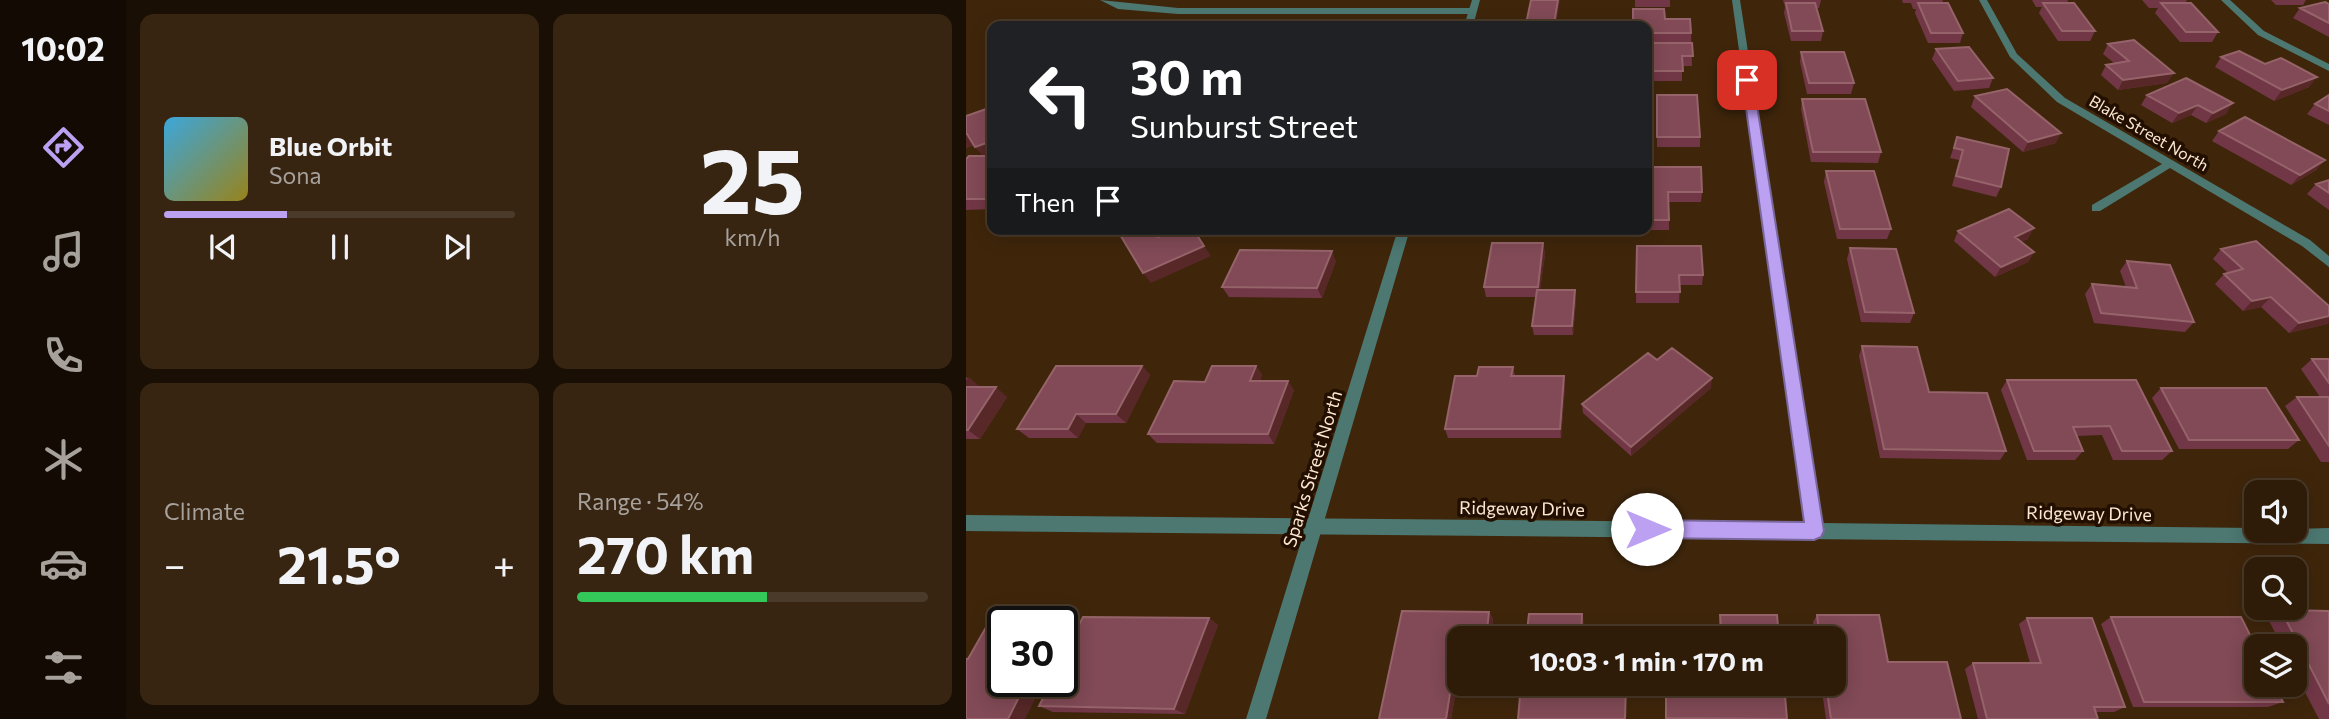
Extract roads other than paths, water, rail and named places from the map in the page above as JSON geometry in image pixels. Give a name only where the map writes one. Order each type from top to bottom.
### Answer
[{"type":"street","points":[[1104,0],[1118,6],[1178,11],[1473,11]]},
{"type":"street","points":[[1470,21],[1476,0]]},
{"type":"street","points":[[1736,0],[1814,531]]},
{"type":"street","name":"Blake Street North","points":[[1983,0],[2013,55],[2061,100],[2306,243],[2329,263]]},
{"type":"street","points":[[2225,0],[2262,33],[2329,68]]},
{"type":"street","points":[[2096,208],[2171,163]]},
{"type":"street","name":"Sparks Street North","points":[[1256,719],[1402,235]]},
{"type":"street","name":"Ridgeway Drive","points":[[966,523],[2329,536]]}]
